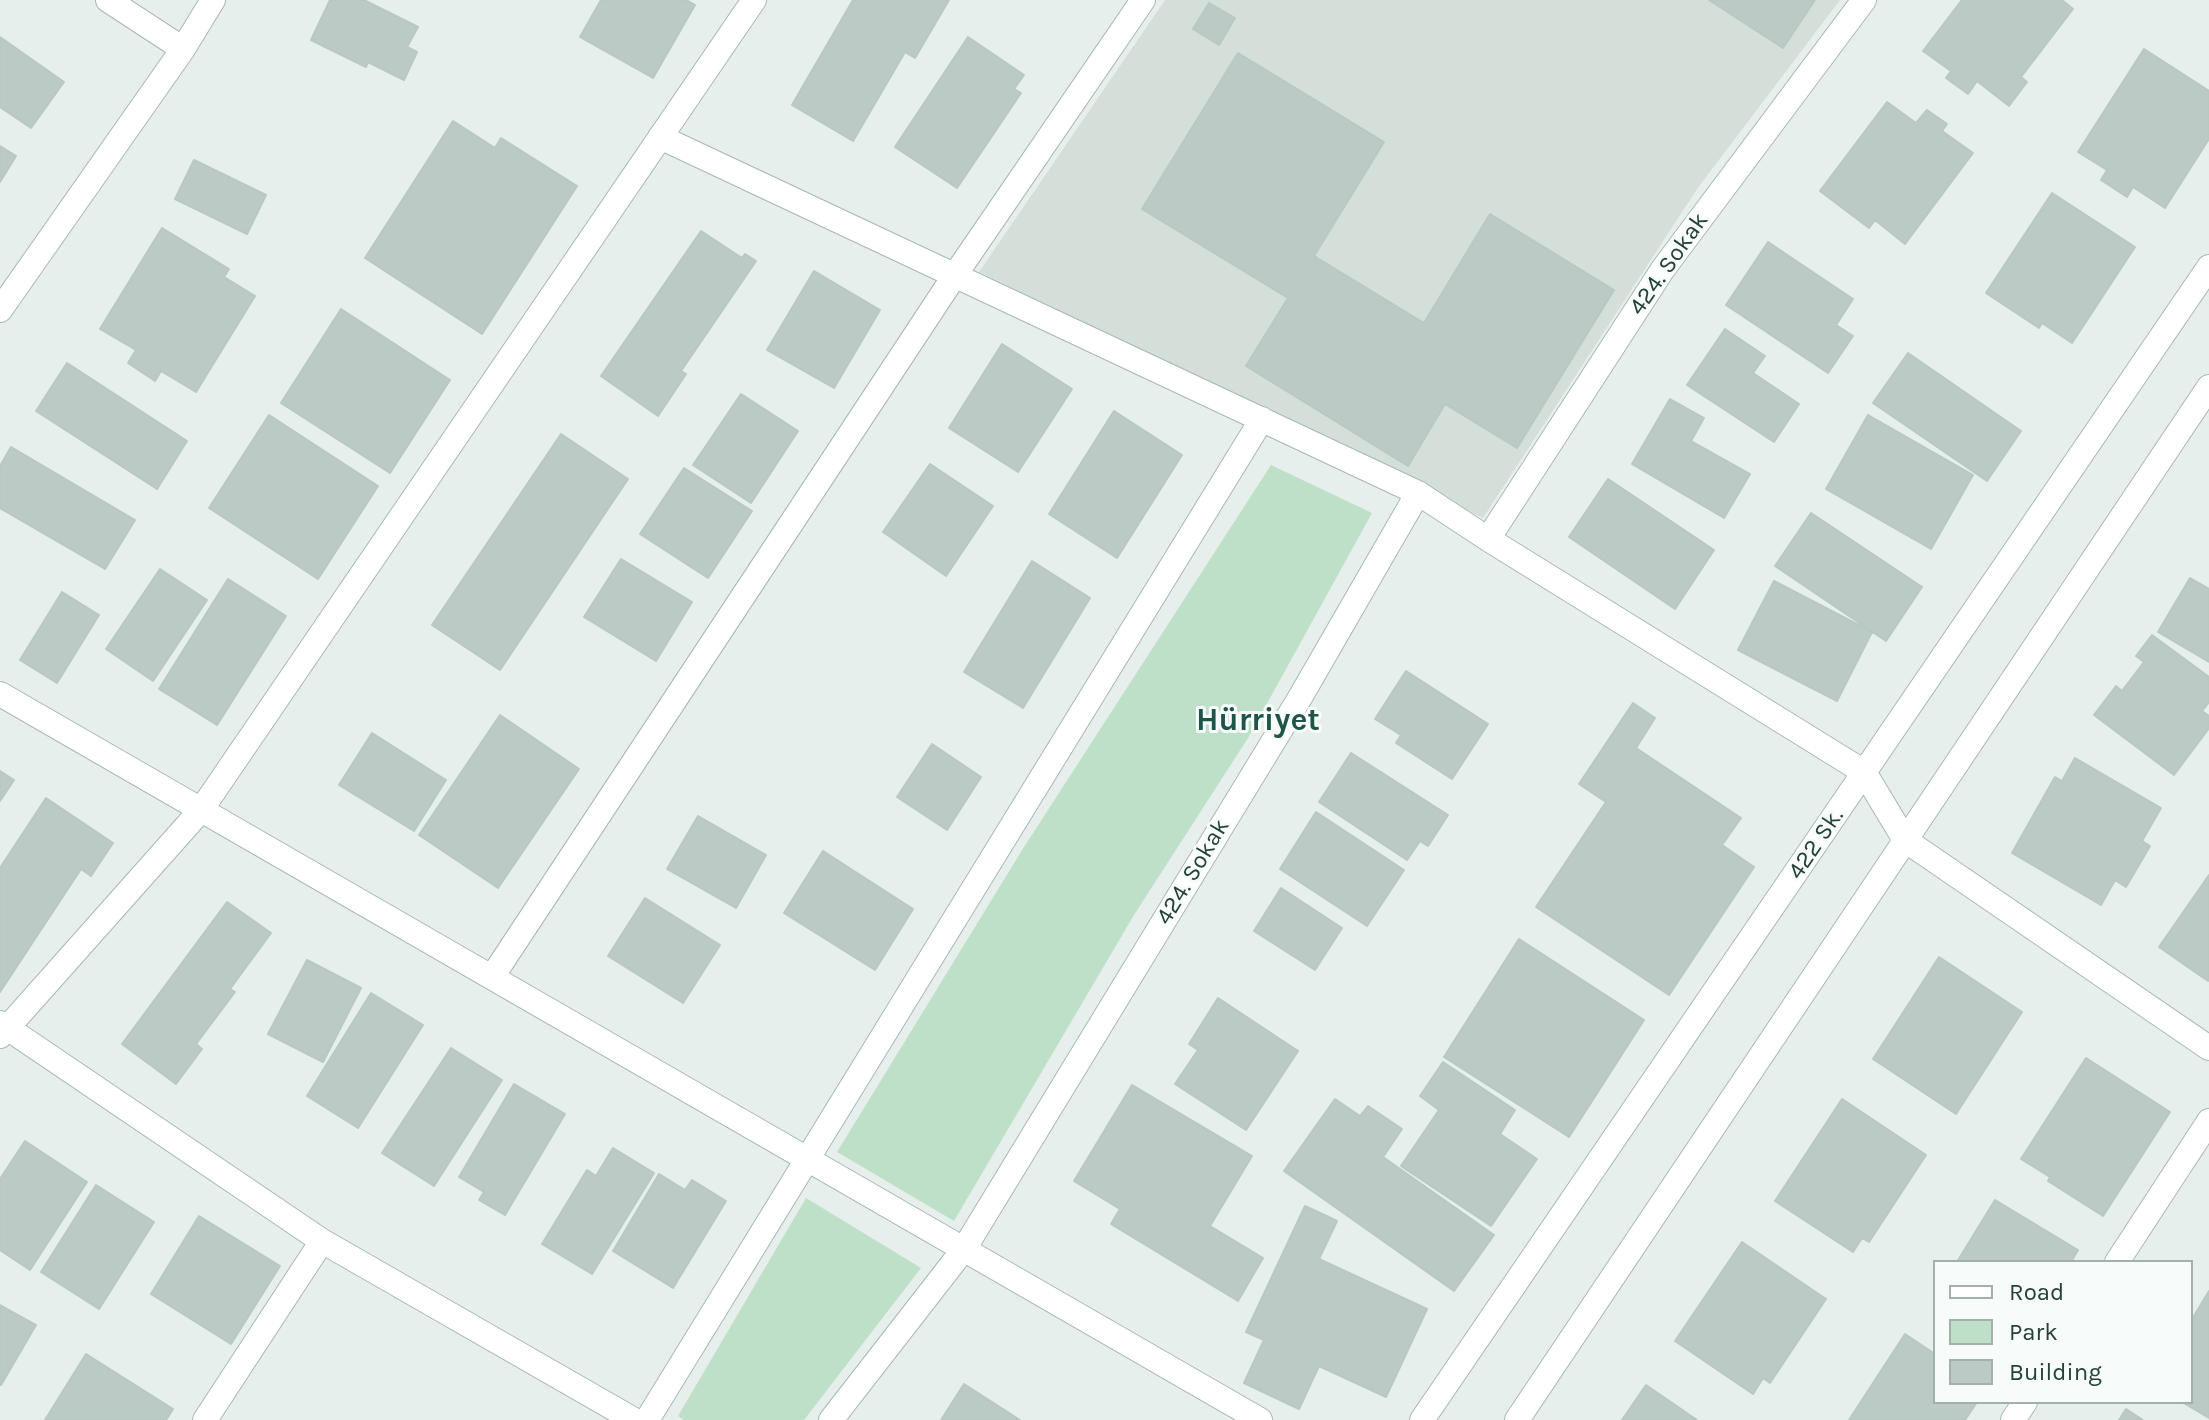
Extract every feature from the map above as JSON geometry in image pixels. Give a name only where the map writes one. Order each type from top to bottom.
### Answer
[{"type":"street","points":[[108,0],[183,49]]},
{"type":"street","points":[[0,310],[183,49],[213,0]]},
{"type":"street","points":[[634,1420],[322,1241],[2,1028],[201,810],[754,0]]},
{"type":"street","points":[[492,977],[955,275],[1143,0]]},
{"type":"street","name":"424. Sokak","points":[[1488,539],[1663,269],[1864,0]]},
{"type":"street","points":[[660,137],[1418,493],[1864,772],[1905,840],[2209,1048]]},
{"type":"street","name":"422 Sk.","points":[[1422,1420],[2209,267]]},
{"type":"street","points":[[1517,1420],[2209,387]]},
{"type":"street","points":[[647,1420],[1262,419]]},
{"type":"street","name":"424. Sokak","points":[[831,1420],[964,1249],[1290,714],[1418,493]]},
{"type":"street","points":[[0,694],[1260,1420]]},
{"type":"street","points":[[2118,1260],[2209,1121]]},
{"type":"street","points":[[205,1420],[322,1241]]},
{"type":"shaded area","points":[[1165,0],[1840,0],[1697,189],[1483,518],[979,272]]},
{"type":"green space","points":[[1271,465],[1372,513],[1248,738],[1134,915],[954,1221],[837,1152],[1024,847]]},
{"type":"green space","points":[[806,1198],[921,1268],[804,1420],[684,1420],[678,1416]]},
{"type":"building","points":[[330,0],[364,0],[418,27],[407,47],[417,52],[404,80],[368,62],[366,67],[311,40]]},
{"type":"building","points":[[601,0],[686,0],[695,5],[653,78],[580,37]]},
{"type":"building","points":[[853,0],[949,0],[915,58],[905,52],[853,141],[792,105]]},
{"type":"building","points":[[1709,0],[1815,0],[1783,48]]},
{"type":"building","points":[[1962,0],[2062,0],[2073,9],[2021,77],[2027,82],[2009,106],[1977,81],[1968,94],[1946,78],[1951,71],[1923,51]]},
{"type":"building","points":[[1209,3],[1235,18],[1219,45],[1193,29]]},
{"type":"building","points":[[0,37],[64,82],[31,128],[0,107]]},
{"type":"building","points":[[968,37],[1024,75],[1014,89],[1021,93],[957,188],[895,147]]},
{"type":"building","points":[[2144,49],[2209,91],[2209,139],[2165,208],[2133,187],[2127,197],[2101,180],[2107,170],[2078,152]]},
{"type":"building","points":[[1238,53],[1384,142],[1314,256],[1424,323],[1490,214],[1614,290],[1517,448],[1445,404],[1408,466],[1246,366],[1288,298],[1142,209]]},
{"type":"building","points":[[1887,102],[1916,123],[1927,110],[1947,124],[1942,131],[1973,153],[1905,244],[1875,220],[1869,228],[1820,191]]},
{"type":"building","points":[[453,121],[495,148],[501,138],[577,186],[482,334],[365,258]]},
{"type":"building","points":[[0,146],[16,156],[0,182]]},
{"type":"building","points":[[194,160],[266,195],[247,234],[175,199]]},
{"type":"building","points":[[2052,193],[2135,247],[2072,343],[2042,323],[2039,328],[1986,293]]},
{"type":"building","points":[[162,228],[229,269],[224,277],[255,296],[196,392],[161,371],[155,381],[128,363],[136,350],[100,329]]},
{"type":"building","points":[[701,231],[742,258],[745,254],[756,261],[681,371],[686,374],[658,416],[601,376]]},
{"type":"building","points":[[1768,242],[1853,299],[1836,325],[1853,336],[1828,373],[1726,305]]},
{"type":"building","points":[[814,271],[880,310],[834,388],[767,350]]},
{"type":"building","points":[[341,309],[450,380],[390,473],[281,403]]},
{"type":"building","points":[[1725,329],[1765,356],[1753,373],[1799,404],[1774,442],[1687,385]]},
{"type":"building","points":[[1002,344],[1072,389],[1018,472],[949,428]]},
{"type":"building","points":[[1908,353],[2021,431],[1987,481],[1873,403]]},
{"type":"building","points":[[67,363],[187,441],[157,489],[36,411]]},
{"type":"building","points":[[741,394],[798,431],[751,503],[693,465]]},
{"type":"building","points":[[1670,399],[1704,418],[1691,441],[1750,474],[1724,518],[1632,464]]},
{"type":"building","points":[[1114,411],[1182,455],[1117,558],[1049,514]]},
{"type":"building","points":[[269,415],[378,486],[318,579],[209,508]]},
{"type":"building","points":[[1868,415],[1973,475],[1931,549],[1826,489]]},
{"type":"building","points":[[561,434],[628,479],[500,670],[432,625]]},
{"type":"building","points":[[11,447],[135,520],[105,569],[0,508],[0,466]]},
{"type":"building","points":[[930,464],[993,506],[946,576],[883,532]]},
{"type":"building","points":[[684,468],[752,511],[708,578],[640,534]]},
{"type":"building","points":[[1608,479],[1714,550],[1675,609],[1569,537]]},
{"type":"building","points":[[1811,513],[1922,587],[1886,641],[1775,566]]},
{"type":"building","points":[[621,559],[692,602],[656,661],[584,617]]},
{"type":"building","points":[[1032,561],[1090,598],[1023,708],[964,672]]},
{"type":"building","points":[[160,569],[207,600],[153,681],[106,649]]},
{"type":"building","points":[[2190,578],[2209,589],[2209,662],[2158,632]]},
{"type":"building","points":[[228,579],[286,616],[217,725],[159,689]]},
{"type":"building","points":[[1774,581],[1872,632],[1837,701],[1738,650]]},
{"type":"building","points":[[62,592],[99,615],[57,683],[20,660]]},
{"type":"building","points":[[2152,635],[2209,677],[2209,702],[2202,711],[2209,716],[2209,728],[2174,775],[2094,715],[2116,686],[2122,691],[2144,662],[2136,656]]},
{"type":"building","points":[[1406,671],[1488,724],[1452,779],[1396,743],[1401,735],[1375,719]]},
{"type":"building","points":[[1633,703],[1655,718],[1636,748],[1741,818],[1722,845],[1754,867],[1669,995],[1536,907],[1606,802],[1579,784]]},
{"type":"building","points":[[500,715],[579,769],[498,888],[419,835]]},
{"type":"building","points":[[372,733],[446,780],[414,831],[339,785]]},
{"type":"building","points":[[932,744],[981,777],[947,830],[897,797]]},
{"type":"building","points":[[1351,753],[1448,815],[1428,846],[1420,841],[1407,860],[1319,802]]},
{"type":"building","points":[[2075,758],[2161,808],[2142,841],[2150,846],[2126,887],[2115,880],[2101,905],[2012,853],[2055,777],[2062,781]]},
{"type":"building","points":[[0,771],[14,780],[0,801]]},
{"type":"building","points":[[46,798],[113,843],[91,876],[81,869],[0,992],[0,868]]},
{"type":"building","points":[[1316,812],[1404,870],[1367,926],[1280,869]]},
{"type":"building","points":[[698,816],[766,855],[736,908],[667,869]]},
{"type":"building","points":[[823,851],[913,909],[875,970],[784,913]]},
{"type":"building","points":[[2209,875],[2209,979],[2208,981],[2159,947]]},
{"type":"building","points":[[1281,888],[1342,928],[1315,970],[1254,931]]},
{"type":"building","points":[[645,898],[720,945],[683,1003],[608,956]]},
{"type":"building","points":[[227,902],[271,933],[230,989],[235,992],[196,1044],[202,1049],[176,1084],[122,1044]]},
{"type":"building","points":[[1519,939],[1644,1020],[1569,1137],[1444,1057]]},
{"type":"building","points":[[1939,957],[2022,1012],[1956,1114],[1873,1059]]},
{"type":"building","points":[[307,960],[361,988],[323,1062],[268,1034]]},
{"type":"building","points":[[371,993],[423,1025],[358,1128],[307,1096]]},
{"type":"building","points":[[1218,998],[1298,1051],[1246,1130],[1175,1084],[1198,1050],[1189,1044]]},
{"type":"building","points":[[451,1048],[502,1080],[434,1186],[382,1153]]},
{"type":"building","points":[[2086,1058],[2170,1112],[2103,1216],[2048,1181],[2050,1177],[2021,1159]]},
{"type":"building","points":[[1443,1062],[1515,1110],[1500,1134],[1537,1159],[1491,1226],[1401,1166],[1439,1110],[1420,1096]]},
{"type":"building","points":[[514,1084],[565,1114],[505,1215],[479,1200],[484,1192],[459,1177]]},
{"type":"building","points":[[1132,1085],[1252,1156],[1210,1226],[1263,1258],[1238,1301],[1111,1224],[1120,1209],[1074,1181]]},
{"type":"building","points":[[1335,1099],[1360,1116],[1368,1106],[1402,1129],[1383,1157],[1494,1235],[1454,1291],[1284,1171]]},
{"type":"building","points":[[1842,1099],[1926,1155],[1869,1242],[1862,1238],[1853,1252],[1775,1201]]},
{"type":"building","points":[[25,1141],[87,1182],[30,1270],[0,1250],[0,1179]]},
{"type":"building","points":[[613,1148],[654,1173],[592,1274],[542,1244],[587,1170],[596,1176]]},
{"type":"building","points":[[659,1174],[685,1190],[692,1180],[726,1201],[673,1288],[613,1251]]},
{"type":"building","points":[[96,1185],[154,1222],[99,1309],[41,1272]]},
{"type":"building","points":[[1995,1200],[2078,1250],[2072,1260],[1958,1260]]},
{"type":"building","points":[[1305,1206],[1337,1221],[1319,1259],[1427,1309],[1386,1397],[1319,1366],[1299,1409],[1244,1383],[1264,1340],[1246,1332]]},
{"type":"building","points":[[199,1216],[280,1266],[231,1344],[151,1294]]},
{"type":"building","points":[[1742,1242],[1826,1299],[1770,1383],[1763,1378],[1753,1394],[1675,1341]]},
{"type":"building","points":[[2209,1291],[2209,1418],[2185,1404],[2193,1404],[2193,1318]]},
{"type":"building","points":[[0,1305],[36,1325],[1,1385],[0,1384]]},
{"type":"building","points":[[1905,1334],[1933,1353],[1933,1404],[1976,1404],[1965,1420],[1849,1420]]},
{"type":"building","points":[[86,1354],[173,1409],[166,1420],[45,1420]]},
{"type":"building","points":[[964,1384],[1020,1420],[941,1420]]},
{"type":"building","points":[[1646,1385],[1697,1420],[1622,1420]]},
{"type":"building","points":[[2126,1409],[2143,1420],[2119,1420]]},
{"type":"district","name":"Hürriyet","points":[[1258,721]]}]
